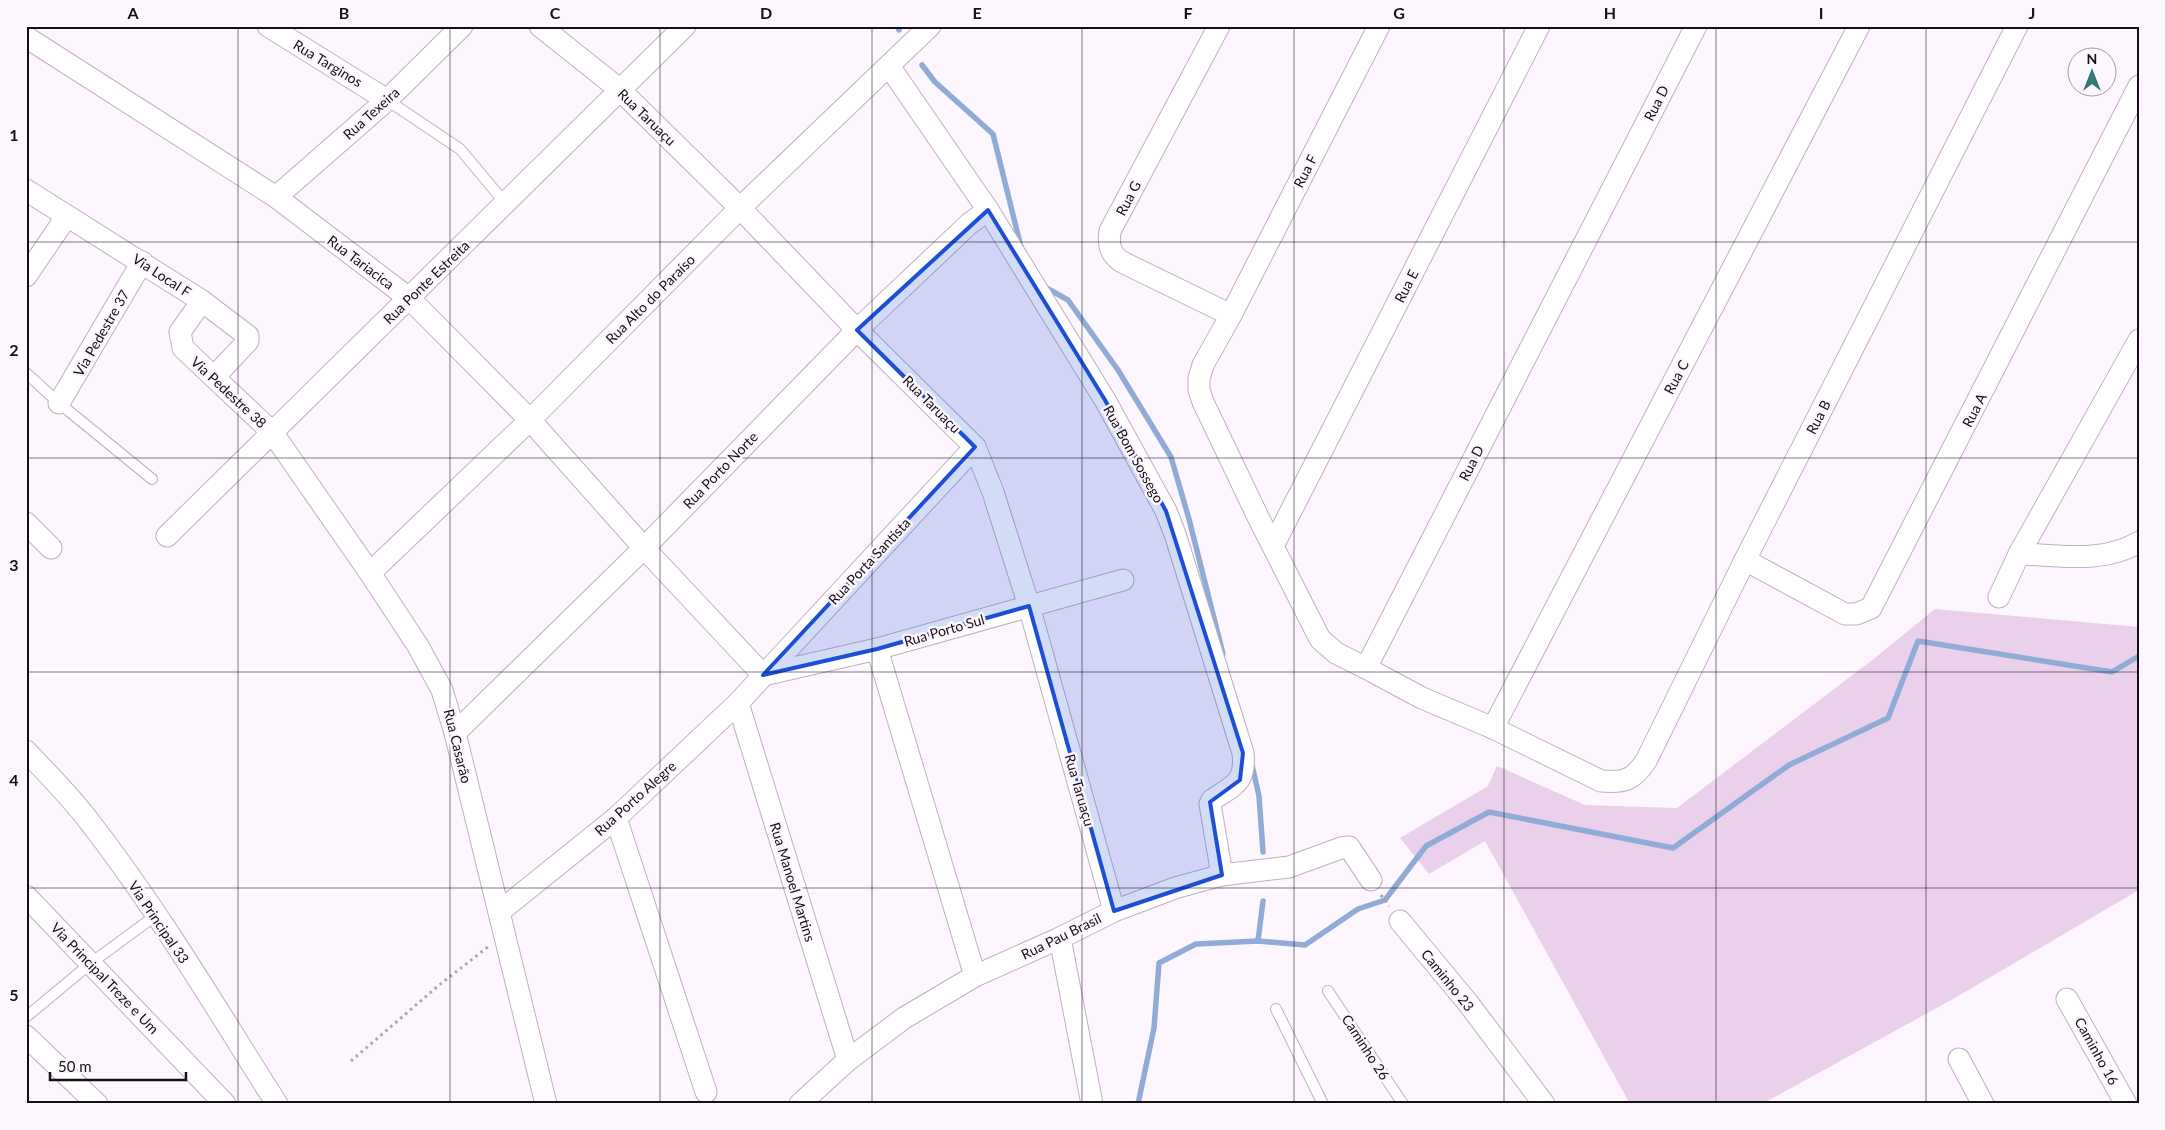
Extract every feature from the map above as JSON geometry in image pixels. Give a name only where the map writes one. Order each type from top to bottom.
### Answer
[{"type":"street","name":"Rua Targinos","points":[[268,26],[388,100]]},
{"type":"street","name":"Rua Texeira","points":[[276,197],[388,100],[462,26]]},
{"type":"street","name":"Rua Taruaçu","points":[[540,26],[619,89],[740,208],[857,330],[974,446],[993,492],[1029,606],[1114,911]]},
{"type":"street","name":"Rua Ponte Estreita","points":[[166,536],[410,299],[684,26]]},
{"type":"street","name":"Rua Alto do Paraíso","points":[[370,573],[530,420],[740,208],[930,26]]},
{"type":"street","name":"Rua G","points":[[1219,26],[1110,231],[1108,242],[1112,254],[1122,262],[1231,315]]},
{"type":"street","name":"Rua F","points":[[1231,315],[1379,26]]},
{"type":"street","name":"Rua E","points":[[1273,546],[1539,26]]},
{"type":"street","name":"Rua D","points":[[1366,668],[1696,26]]},
{"type":"street","name":"Rua C","points":[[1493,728],[1859,26]]},
{"type":"street","name":"Rua B","points":[[1493,728],[1601,780],[1620,782],[1637,774],[1646,761],[1745,560],[2017,26]]},
{"type":"street","name":"Rua Tariacica","points":[[26,37],[276,197],[410,299],[530,420],[644,548],[763,675]]},
{"type":"street","name":"Rua Bom Sossego","points":[[889,66],[988,210],[1105,400],[1166,511],[1175,534],[1243,753],[1244,769],[1240,780],[1212,800],[1210,804],[1222,875]]},
{"type":"street","name":"Rua A","points":[[1745,560],[1845,614],[1856,614],[1872,608],[2139,86]]},
{"type":"street","name":"Via Local F","points":[[26,190],[202,300],[249,337],[248,341],[214,377]]},
{"type":"street","name":"Rua Porto Norte","points":[[456,733],[644,548],[857,330],[969,224],[988,210]]},
{"type":"street","points":[[26,276],[67,216]]},
{"type":"street","name":"Via Pedestre 37","points":[[59,403],[142,262]]},
{"type":"street","name":"Via Pedestre 38","points":[[202,300],[182,329],[181,341],[186,351],[272,432]]},
{"type":"street","points":[[1231,315],[1203,365],[1199,378],[1199,390],[1203,402],[1320,639],[1336,653],[1422,698],[1493,728]]},
{"type":"street","points":[[1999,597],[2019,554],[2139,340]]},
{"type":"street","name":"Rua Casarão","points":[[272,432],[370,573],[432,668],[448,706],[546,1104]]},
{"type":"street","name":"Rua Porta Santista","points":[[763,675],[974,446]]},
{"type":"street","points":[[26,523],[51,548]]},
{"type":"street","points":[[2019,554],[2096,556],[2124,551],[2139,542]]},
{"type":"street","name":"Rua Porto Sul","points":[[763,675],[877,649],[1123,580]]},
{"type":"street","points":[[877,649],[974,976]]},
{"type":"street","name":"Rua Porto Alegre","points":[[499,912],[616,818],[738,703],[763,675]]},
{"type":"street","name":"Rua Manoel Martins","points":[[738,703],[848,1060]]},
{"type":"street","name":"Via Principal 33","points":[[26,751],[83,814],[107,845],[277,1104]]},
{"type":"street","points":[[616,818],[706,1092]]},
{"type":"street","name":"Rua Pau Brasil","points":[[800,1104],[848,1060],[904,1018],[974,976],[1060,938],[1114,911],[1175,888],[1222,875],[1289,867],[1349,847],[1371,880]]},
{"type":"street","name":"Via Principal Treze e Um","points":[[26,896],[225,1104]]},
{"type":"street","name":"Caminho 23","points":[[1400,921],[1468,1003],[1544,1104]]},
{"type":"street","points":[[1060,938],[1092,1104]]},
{"type":"street","name":"Caminho 16","points":[[2067,999],[2126,1104]]},
{"type":"street","points":[[26,1036],[96,1104]]},
{"type":"street","points":[[1959,1059],[1983,1104]]},
{"type":"lane","points":[[388,100],[460,149],[506,204]]},
{"type":"lane","points":[[26,373],[59,403],[152,479]]},
{"type":"lane","points":[[26,1017],[92,963],[155,916]]},
{"type":"lane","name":"Caminho 26","points":[[1328,991],[1403,1104]]},
{"type":"lane","points":[[1276,1009],[1323,1104]]},
{"type":"path","points":[[1371,880],[1400,921]]},
{"type":"path","points":[[351,1060],[438,986],[504,934]]},
{"type":"highlighted area","points":[[988,210],[1105,400],[1166,511],[1243,753],[1240,780],[1210,802],[1222,875],[1114,911],[1029,606],[877,649],[763,675],[975,447],[857,330]]},
{"type":"shaded area","points":[[1935,609],[2139,627],[2139,890],[1953,999],[1762,1104],[1630,1104],[1485,841],[1429,874],[1400,838],[1488,786],[1497,766],[1585,805],[1677,808],[1871,661]]},
{"type":"waterway","points":[[897,26],[899,30]]},
{"type":"waterway","points":[[922,65],[935,82],[993,134],[1021,247]]},
{"type":"waterway","points":[[1043,286],[1068,300],[1118,370],[1171,457],[1189,519],[1223,654]]},
{"type":"waterway","points":[[1138,1104],[1154,1028],[1159,963],[1196,944],[1258,941],[1305,945],[1358,909],[1385,900],[1426,846],[1489,812],[1673,848],[1789,765],[1888,718],[1918,641],[2112,672],[2139,656]]},
{"type":"waterway","points":[[1252,765],[1259,796],[1263,852]]},
{"type":"waterway","points":[[1258,941],[1263,901]]}]
